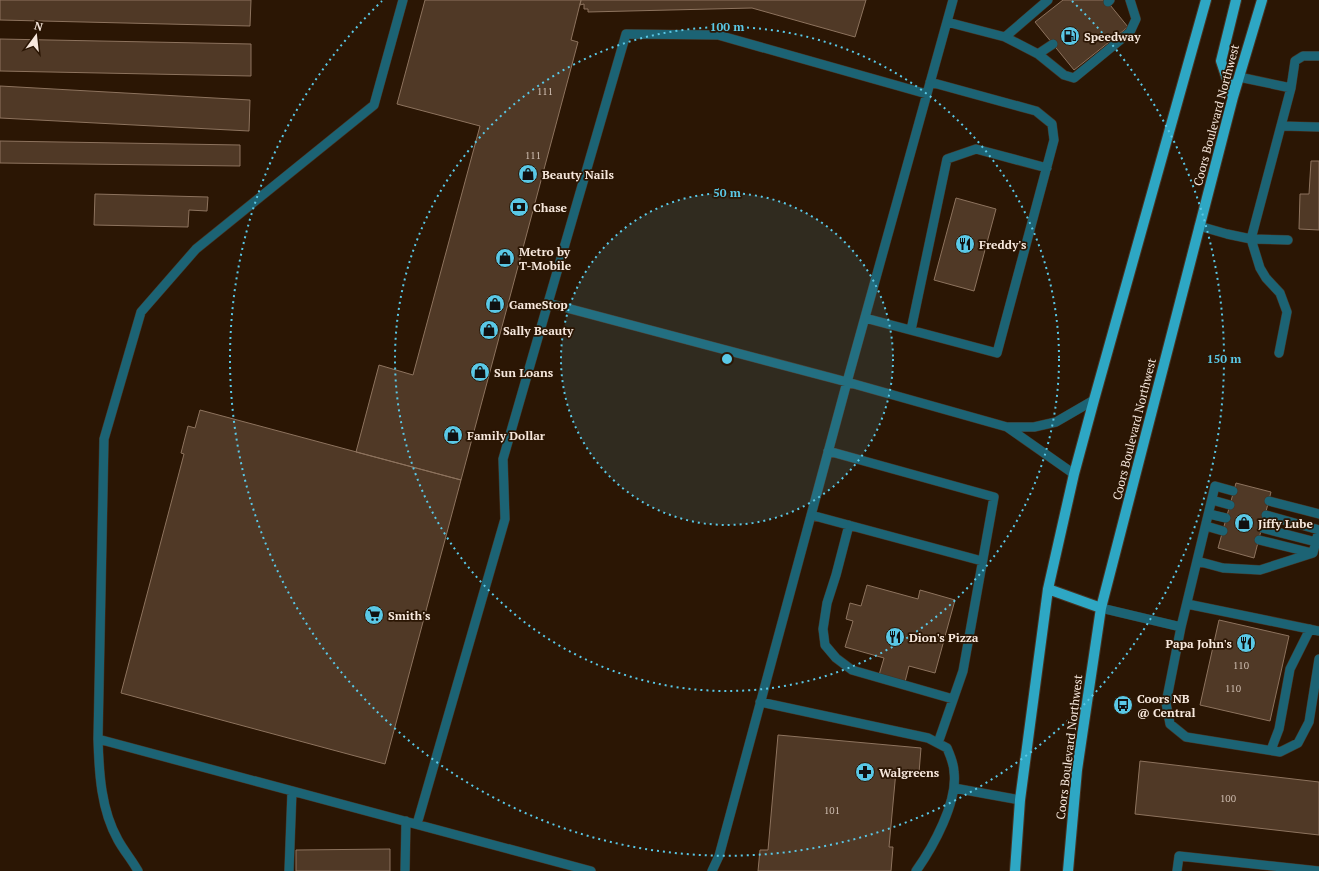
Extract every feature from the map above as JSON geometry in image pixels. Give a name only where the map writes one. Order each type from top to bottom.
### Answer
[{"type":"main road","points":[[1015,871],[1020,800],[1048,589],[1074,474],[1206,0]]},
{"type":"main road","points":[[1233,97],[1221,61],[1236,0]]},
{"type":"main road","name":"Coors Boulevard Northwest","points":[[1068,871],[1077,770],[1102,608],[1233,97],[1262,0]]},
{"type":"main road","points":[[1048,589],[1102,608]]},
{"type":"main road","points":[[1070,853],[1074,871]]},
{"type":"lane","points":[[138,871],[118,840],[108,819],[98,761],[98,739],[104,439],[141,312],[196,249],[374,105],[403,0]]},
{"type":"lane","points":[[712,871],[719,856],[828,451],[953,0]]},
{"type":"lane","points":[[1005,37],[1048,0]]},
{"type":"lane","points":[[947,22],[1005,37],[1038,54],[1064,75],[1074,78],[1130,32],[1136,20],[1130,0]]},
{"type":"lane","points":[[417,824],[505,519],[503,459],[626,34],[718,35],[927,94]]},
{"type":"lane","points":[[1038,54],[1053,44]]},
{"type":"lane","points":[[1279,352],[1287,312],[1280,293],[1266,278],[1260,268],[1251,240],[1291,88],[1295,61],[1303,56],[1319,56]]},
{"type":"lane","points":[[1239,77],[1291,88]]},
{"type":"lane","points":[[865,318],[997,353],[1054,140],[1052,124],[1036,111],[930,82]]},
{"type":"lane","points":[[1281,126],[1319,127]]},
{"type":"lane","points":[[911,330],[947,159],[976,149],[1046,168]]},
{"type":"lane","points":[[1200,226],[1251,240],[1288,240]]},
{"type":"lane","points":[[548,303],[847,382],[1007,428],[1034,427],[1056,422],[1094,400]]},
{"type":"lane","points":[[1007,428],[1074,474]]},
{"type":"lane","points":[[828,451],[994,497],[963,671],[938,743]]},
{"type":"lane","points":[[1233,491],[1215,486],[1181,626],[1166,703],[1170,724],[1186,738],[1280,752],[1298,743],[1309,722],[1319,660]]},
{"type":"lane","points":[[1212,500],[1230,505]]},
{"type":"lane","points":[[1269,501],[1319,514]]},
{"type":"lane","points":[[1209,514],[1226,518]]},
{"type":"lane","points":[[811,515],[982,561]]},
{"type":"lane","points":[[1266,515],[1319,530],[1313,553]]},
{"type":"lane","points":[[849,525],[836,575],[826,603],[823,629],[826,645],[836,658],[852,670],[953,699]]},
{"type":"lane","points":[[1206,526],[1223,531]]},
{"type":"lane","points":[[1262,528],[1316,542]]},
{"type":"lane","points":[[1259,540],[1313,553]]},
{"type":"lane","points":[[1197,561],[1223,568],[1260,570],[1313,553]]},
{"type":"lane","points":[[1187,604],[1314,630],[1290,669],[1279,729],[1272,750]]},
{"type":"lane","points":[[1102,608],[1181,626]]},
{"type":"lane","points":[[760,702],[928,738],[947,748],[954,771],[954,788],[950,807],[928,853],[916,871]]},
{"type":"lane","points":[[98,739],[417,824],[573,869],[591,871]]},
{"type":"lane","points":[[954,788],[1020,800]]},
{"type":"lane","points":[[289,871],[292,791]]},
{"type":"lane","points":[[405,871],[406,821]]},
{"type":"lane","points":[[1177,871],[1179,856],[1319,871]]},
{"type":"building","points":[[0,0],[251,0],[250,26],[0,20]]},
{"type":"building","points":[[425,0],[581,0],[571,40],[578,42],[461,480],[356,452],[379,365],[413,375],[480,126],[397,104]]},
{"type":"building","points":[[581,0],[866,0],[855,37],[752,8],[588,12],[588,9],[584,9],[584,4],[580,5]]},
{"type":"building","points":[[1063,0],[1106,0],[1128,27],[1074,70],[1035,22]]},
{"type":"building","points":[[0,39],[251,44],[251,76],[0,71]]},
{"type":"building","points":[[0,86],[250,100],[249,131],[0,118]]},
{"type":"building","points":[[0,141],[240,145],[240,166],[0,163]]},
{"type":"building","points":[[1311,161],[1319,161],[1319,230],[1299,229],[1300,194],[1309,194]]},
{"type":"building","points":[[95,194],[208,197],[207,211],[189,210],[188,227],[94,225]]},
{"type":"building","name":"Freddy's","points":[[956,198],[996,209],[974,291],[934,280]]},
{"type":"building","points":[[200,410],[461,480],[385,764],[121,693],[184,454],[181,453],[188,426],[195,428]]},
{"type":"building","name":"Jiffy Lube","points":[[1236,483],[1271,492],[1254,558],[1218,548]]},
{"type":"building","points":[[867,585],[918,599],[920,590],[955,600],[935,673],[909,666],[905,682],[879,675],[884,658],[845,647],[853,621],[846,619],[850,603],[861,606]]},
{"type":"building","points":[[1219,620],[1289,636],[1270,721],[1200,705]]},
{"type":"building","name":"Walgreens","points":[[778,735],[921,748],[919,773],[896,771],[889,847],[893,847],[891,871],[758,871],[760,850],[768,850]]},
{"type":"building","points":[[1140,761],[1319,782],[1319,835],[1135,814]]},
{"type":"building","points":[[390,849],[390,871],[296,871],[296,850]]},
{"type":"place","name":"Speedway","points":[[1070,36]]},
{"type":"place","name":"Beauty Nails","points":[[528,174]]},
{"type":"place","name":"Chase","points":[[519,207]]},
{"type":"place","name":"Freddy's","points":[[965,244]]},
{"type":"place","name":"Metro by T-Mobile","points":[[505,258]]},
{"type":"place","name":"GameStop","points":[[495,304]]},
{"type":"place","name":"Sally Beauty","points":[[489,330]]},
{"type":"place","name":"Sun Loans","points":[[480,372]]},
{"type":"place","name":"Family Dollar","points":[[453,435]]},
{"type":"place","name":"Jiffy Lube","points":[[1244,523]]},
{"type":"place","name":"Smith's","points":[[374,615]]},
{"type":"place","name":"Dion's Pizza","points":[[895,637]]},
{"type":"place","name":"Papa John's","points":[[1246,643]]},
{"type":"place","name":"Coors NB @ Central","points":[[1123,705]]},
{"type":"place","name":"Walgreens","points":[[865,772]]}]
